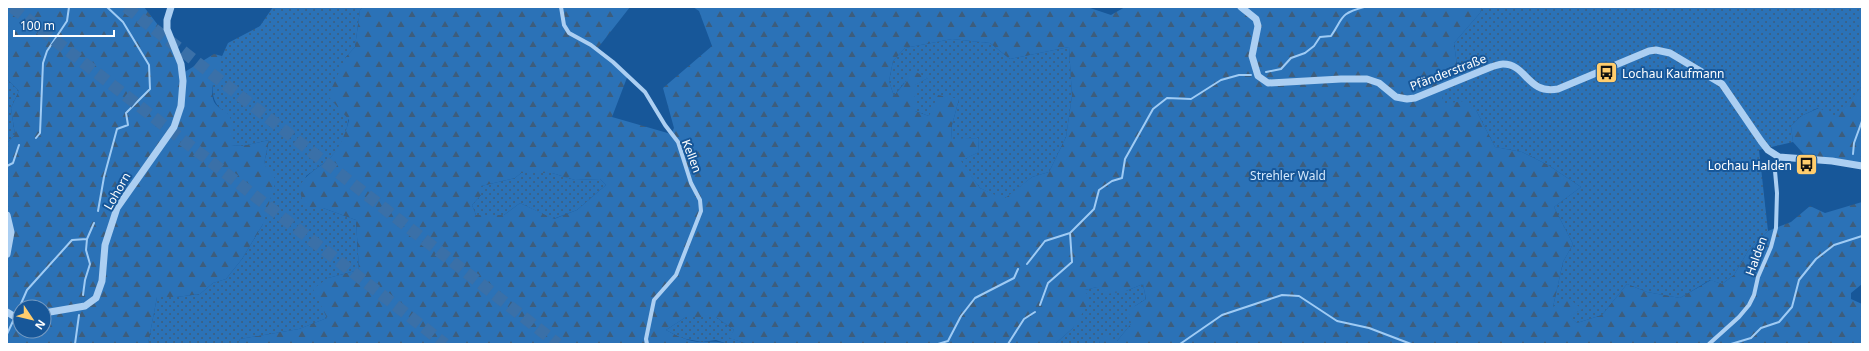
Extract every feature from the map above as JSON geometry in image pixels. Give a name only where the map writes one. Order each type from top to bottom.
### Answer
[{"type":"street","name":"Lohorn","points":[[52,312],[85,306],[96,298],[102,281],[105,245],[117,208],[174,126],[180,106],[183,74],[168,29],[167,20],[171,7]]},
{"type":"street","name":"Kellen","points":[[561,7],[564,25],[569,33],[591,45],[613,62],[646,92],[665,125],[678,142],[691,183],[700,200],[701,211],[676,275],[654,300],[646,339],[647,344]]},
{"type":"street","name":"Pfänderstraße","points":[[1242,7],[1257,22],[1258,26],[1252,56],[1258,76],[1264,82],[1279,83],[1367,79],[1379,83],[1391,94],[1401,99],[1415,98],[1491,67],[1504,64],[1517,69],[1538,88],[1549,91],[1558,89],[1649,51],[1656,50],[1670,53],[1722,84],[1768,150],[1780,157]]},
{"type":"street","points":[[1780,157],[1832,161],[1862,166]]},
{"type":"street","name":"Halden","points":[[1710,343],[1739,317],[1749,305],[1754,295],[1758,277],[1771,247],[1776,228],[1777,193],[1775,171],[1780,157]]},
{"type":"street","points":[[7,214],[11,232],[7,254]]},
{"type":"green space","points":[[7,7],[144,7],[172,43],[183,73],[214,54],[222,56],[212,88],[212,93],[215,104],[230,117],[232,125],[231,145],[243,146],[269,140],[264,164],[276,180],[263,224],[242,259],[226,279],[213,283],[200,294],[176,297],[157,297],[148,344],[7,344],[7,143],[15,135],[11,108],[19,91],[7,79]]},
{"type":"green space","points":[[273,7],[363,7],[360,10],[355,47],[346,57],[349,98],[348,124],[338,148],[329,159],[306,176],[305,208],[323,208],[356,220],[359,270],[328,278],[327,318],[299,329],[240,339],[238,344],[148,344],[157,297],[176,297],[200,294],[213,283],[226,279],[242,259],[263,224],[264,164],[269,140],[243,146],[231,145],[228,114],[219,107],[214,99],[213,81],[228,43],[260,26]]},
{"type":"green space","name":"Strehler Wald","points":[[363,7],[630,7],[597,49],[628,75],[612,117],[671,134],[674,128],[663,88],[712,46],[699,11],[693,7],[1087,7],[1111,15],[1125,7],[1482,7],[1480,13],[1454,43],[1459,80],[1443,87],[1442,104],[1464,101],[1476,110],[1495,147],[1522,152],[1548,165],[1581,187],[1554,207],[1573,244],[1563,262],[1553,307],[1568,298],[1582,309],[1570,317],[1577,323],[1602,315],[1627,284],[1647,292],[1680,298],[1711,280],[1722,284],[1734,275],[1748,251],[1768,231],[1791,222],[1810,206],[1825,213],[1862,202],[1862,284],[1851,293],[1851,299],[1862,304],[1862,344],[1100,344],[1099,341],[1104,336],[1117,341],[1131,324],[1129,313],[1135,306],[1146,299],[1143,284],[1126,291],[1107,294],[1097,287],[1085,290],[1090,301],[1073,328],[1055,344],[748,344],[729,338],[734,330],[716,317],[686,317],[666,330],[692,341],[728,344],[238,344],[240,339],[299,329],[327,318],[313,289],[328,278],[359,270],[356,220],[323,208],[304,208],[299,187],[309,174],[333,155],[342,141],[346,130],[349,120],[328,96],[346,57],[355,47],[360,10]],"holes":[[[952,39],[990,43],[1010,59],[1069,47],[1072,96],[1066,137],[1049,172],[1032,177],[1004,199],[980,188],[961,161],[979,152],[978,138],[951,139],[952,125],[959,99],[938,95],[929,116],[915,111],[915,85],[928,78],[914,71],[894,96],[889,81],[893,61],[905,48]],[[521,173],[552,173],[575,180],[600,179],[606,185],[577,210],[554,219],[520,203],[504,215],[476,215],[472,205],[481,195],[481,186],[515,178]]]},
{"type":"green space","points":[[1482,7],[1862,7],[1862,86],[1836,119],[1818,108],[1801,116],[1791,126],[1793,142],[1759,150],[1768,231],[1748,251],[1734,275],[1722,284],[1710,280],[1680,298],[1647,292],[1627,284],[1602,315],[1577,323],[1569,317],[1581,309],[1553,307],[1563,262],[1573,244],[1554,207],[1581,187],[1548,165],[1522,152],[1495,147],[1476,110],[1442,105],[1442,87],[1459,80],[1454,43],[1480,13]]},
{"type":"green space","points":[[952,39],[990,43],[1010,59],[1069,47],[1072,96],[1066,137],[1049,172],[1032,177],[1004,200],[980,188],[960,161],[979,152],[978,138],[951,140],[952,125],[959,99],[929,116],[915,111],[914,85],[928,78],[904,83],[894,96],[889,81],[893,61],[905,48]]},
{"type":"green space","points":[[7,79],[19,91],[11,108],[15,135],[7,143]]},
{"type":"green space","points":[[1862,86],[1862,166],[1809,160],[1793,142],[1791,126],[1801,116],[1819,108],[1836,118]]},
{"type":"green space","points":[[521,173],[552,173],[575,180],[600,179],[606,185],[577,210],[553,219],[520,203],[504,215],[476,215],[472,205],[481,195],[481,186],[515,178]]},
{"type":"green space","points":[[1143,284],[1146,299],[1135,306],[1131,324],[1117,341],[1099,341],[1100,344],[1055,344],[1073,328],[1085,290],[1097,287],[1126,291]]},
{"type":"green space","points":[[686,317],[716,317],[734,330],[730,338],[748,344],[728,344],[716,340],[702,342],[681,338],[666,330]]},
{"type":"waterway","points":[[36,138],[40,133],[43,63],[47,51],[67,21],[69,7]]},
{"type":"waterway","points":[[98,211],[104,177],[117,129],[128,125],[126,113],[150,89],[149,65],[123,22],[107,7]]},
{"type":"waterway","points":[[1266,72],[1281,69],[1291,58],[1305,53],[1314,46],[1320,37],[1331,36],[1346,14],[1364,7]]},
{"type":"waterway","points":[[1027,264],[1045,241],[1070,233],[1094,209],[1099,190],[1112,181],[1122,178],[1125,159],[1153,109],[1167,98],[1191,99],[1221,80],[1239,75],[1251,75]]},
{"type":"waterway","points":[[1853,154],[1854,143],[1862,121]]},
{"type":"waterway","points":[[7,166],[13,163],[19,145]]},
{"type":"waterway","points":[[23,299],[27,290],[72,240],[87,239],[94,223]]},
{"type":"waterway","points":[[1040,305],[1048,283],[1072,262],[1070,233]]},
{"type":"waterway","points":[[1731,344],[1751,338],[1761,328],[1779,322],[1792,307],[1799,280],[1816,259],[1834,245],[1862,236]]},
{"type":"waterway","points":[[83,295],[85,280],[90,264],[86,250],[87,239]]},
{"type":"waterway","points":[[938,344],[948,341],[961,316],[975,298],[1014,278],[1018,269]]},
{"type":"waterway","points":[[1180,344],[1222,315],[1282,295],[1299,296],[1337,321],[1369,328],[1411,344]]},
{"type":"waterway","points":[[1008,344],[1024,319],[1035,312]]},
{"type":"waterway","points":[[75,344],[79,315]]},
{"type":"waterway","points":[[7,334],[12,323]]},
{"type":"tunnel","points":[[12,7],[445,344]]},
{"type":"tunnel","points":[[126,7],[558,344]]},
{"type":"place","name":"Lochau Kaufmann","points":[[1607,73]]},
{"type":"place","name":"Lochau Halden","points":[[1807,165]]}]
